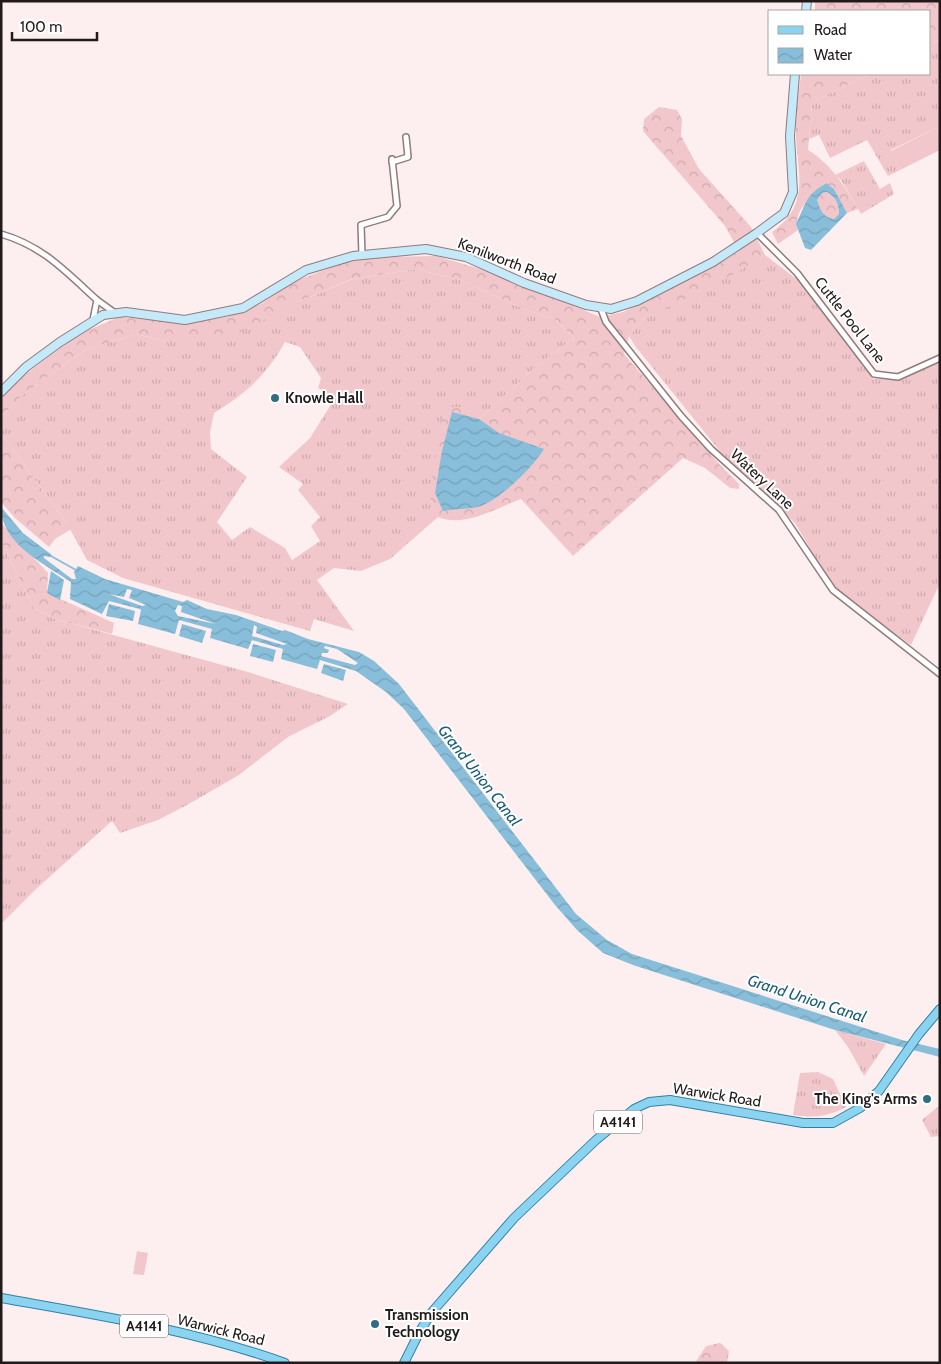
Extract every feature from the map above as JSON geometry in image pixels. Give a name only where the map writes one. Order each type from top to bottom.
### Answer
[{"type":"main road","name":"Kenilworth Road","points":[[1,392],[26,367],[93,320],[115,313],[126,312],[185,320],[243,308],[306,270],[362,255],[426,249],[466,257],[524,283],[601,309],[611,309],[637,301],[671,285],[757,233],[784,213],[793,192],[790,136],[795,75]]},
{"type":"main road","name":"Warwick Road","points":[[404,1363],[432,1312],[514,1218],[596,1140],[634,1110],[649,1102],[670,1100],[803,1123],[834,1123],[848,1116],[873,1098],[906,1056],[918,1035],[940,1009]]},
{"type":"main road","name":"Warwick Road","points":[[1,1298],[157,1328],[248,1350],[285,1363]]},
{"type":"street","points":[[362,255],[362,225],[388,217],[397,206],[392,160],[408,158],[406,136]]},
{"type":"street","name":"Cuttle Pool Lane","points":[[757,233],[797,273],[874,374],[898,377],[940,358]]},
{"type":"street","points":[[1,234],[24,242],[47,254],[97,300],[115,313]]},
{"type":"street","points":[[93,320],[97,300]]},
{"type":"street","name":"Watery Lane","points":[[601,309],[606,322],[681,416],[711,449],[779,510],[833,590],[940,674]]},
{"type":"green space","points":[[815,1],[940,1],[940,40],[931,44],[931,10],[815,10]]},
{"type":"green space","points":[[931,40],[933,43],[940,40],[940,136],[936,128],[891,150],[900,170],[888,176],[867,140],[830,158],[819,135],[809,139],[812,102],[868,75],[931,75]]},
{"type":"green space","points":[[801,75],[868,75],[812,102],[808,150],[831,169],[858,209],[847,213],[834,189],[825,183],[801,210],[798,216],[798,230],[778,244],[772,232],[785,221],[798,197],[799,172],[796,121]]},
{"type":"green space","points":[[659,107],[677,110],[682,119],[681,136],[699,169],[751,227],[765,255],[734,274],[643,320],[629,336],[624,354],[721,466],[739,484],[739,489],[730,488],[705,468],[683,458],[573,556],[521,499],[470,519],[448,520],[438,517],[430,498],[436,444],[441,420],[450,407],[467,407],[479,419],[538,365],[574,338],[555,319],[526,310],[460,280],[416,269],[352,279],[300,301],[235,335],[165,341],[136,334],[85,350],[21,396],[1,418],[1,398],[26,374],[79,334],[119,317],[186,323],[227,317],[261,304],[293,282],[342,263],[378,257],[436,256],[498,274],[600,317],[623,312],[719,264],[739,251],[725,226],[643,131],[644,119]]},
{"type":"green space","points":[[936,128],[940,136],[940,150],[900,170],[891,151]]},
{"type":"green space","points":[[864,161],[880,189],[890,183],[894,194],[861,214],[841,180],[835,175]]},
{"type":"green space","points":[[827,192],[835,199],[838,207],[839,214],[834,219],[827,217],[822,212],[816,200],[822,193]]},
{"type":"green space","points":[[765,255],[799,281],[873,379],[903,378],[940,362],[940,583],[911,645],[865,614],[831,584],[795,523],[723,455],[629,336],[643,320]]},
{"type":"green space","points":[[416,269],[460,280],[526,310],[555,319],[574,338],[538,365],[479,419],[430,498],[438,517],[390,559],[361,571],[334,568],[317,580],[354,631],[314,619],[310,631],[123,578],[87,560],[66,522],[1,433],[1,418],[21,396],[85,350],[136,334],[165,341],[300,301],[353,279]],"holes":[[[285,342],[300,347],[321,378],[318,388],[335,398],[310,438],[279,467],[303,484],[298,490],[320,517],[311,526],[320,541],[292,560],[285,548],[250,527],[232,540],[217,522],[247,477],[211,449],[210,432],[214,413],[236,399],[254,383],[271,364]]]},
{"type":"green space","points":[[1,433],[71,529],[55,539],[49,547],[15,518],[1,502]]},
{"type":"green space","points":[[1,523],[48,573],[47,593],[114,623],[112,634],[55,619],[34,608],[1,541]]},
{"type":"green space","points":[[1,541],[34,608],[55,619],[248,672],[348,704],[330,716],[288,737],[239,775],[158,820],[120,833],[112,821],[36,889],[1,924]]},
{"type":"green space","points":[[835,1030],[886,1044],[864,1076],[848,1047]]},
{"type":"green space","points":[[818,1072],[833,1079],[846,1107],[820,1116],[793,1115],[800,1073]]},
{"type":"green space","points":[[940,1105],[940,1136],[931,1137],[922,1120]]},
{"type":"green space","points":[[137,1251],[148,1253],[144,1275],[133,1274]]},
{"type":"green space","points":[[720,1343],[729,1351],[727,1363],[695,1363],[706,1346]]},
{"type":"water","points":[[826,183],[834,189],[847,213],[811,250],[805,248],[796,224],[807,200]],"holes":[[[827,192],[835,199],[838,207],[839,214],[834,219],[827,217],[822,212],[817,200],[822,193]]]},
{"type":"water","points":[[452,412],[479,419],[499,433],[544,449],[524,474],[496,498],[478,507],[443,511],[435,493],[442,451]]},
{"type":"water","points":[[1,507],[23,533],[52,555],[50,557],[44,556],[44,558],[72,579],[76,579],[74,572],[78,566],[105,579],[183,602],[187,600],[207,609],[236,615],[308,639],[359,652],[374,661],[399,684],[576,914],[607,940],[632,954],[902,1040],[940,1049],[940,1057],[835,1030],[633,965],[603,953],[577,930],[555,905],[404,709],[386,692],[356,671],[320,660],[317,669],[281,659],[283,649],[252,640],[248,649],[210,638],[212,629],[179,620],[175,634],[138,624],[140,609],[109,601],[102,614],[70,599],[71,582],[26,552],[8,532],[3,520]],"holes":[[[127,589],[132,590],[129,598],[146,605],[142,606],[108,594],[124,597]],[[178,605],[182,606],[181,612],[216,624],[178,616],[175,611]],[[254,625],[257,627],[256,633],[287,644],[283,645],[252,636]],[[325,646],[337,649],[358,663],[355,665],[321,656],[322,653],[328,653],[329,650],[324,648]]]},
{"type":"water","points":[[51,571],[64,580],[60,600],[47,593]]},
{"type":"water","points":[[109,604],[135,611],[133,621],[106,616]]},
{"type":"water","points":[[182,624],[206,631],[202,643],[179,636]]},
{"type":"water","points":[[253,644],[276,650],[273,662],[250,656]]},
{"type":"water","points":[[324,664],[346,670],[343,681],[321,673]]},
{"type":"waterway","points":[[51,556],[76,570]]},
{"type":"place","name":"Knowle Hall","points":[[275,398]]},
{"type":"place","name":"The King's Arms","points":[[927,1099]]},
{"type":"place","name":"Transmission Technology","points":[[375,1324]]},
{"type":"water label","name":"Grand Union Canal","points":[[480,775]]},
{"type":"water label","name":"Grand Union Canal","points":[[807,998]]}]
